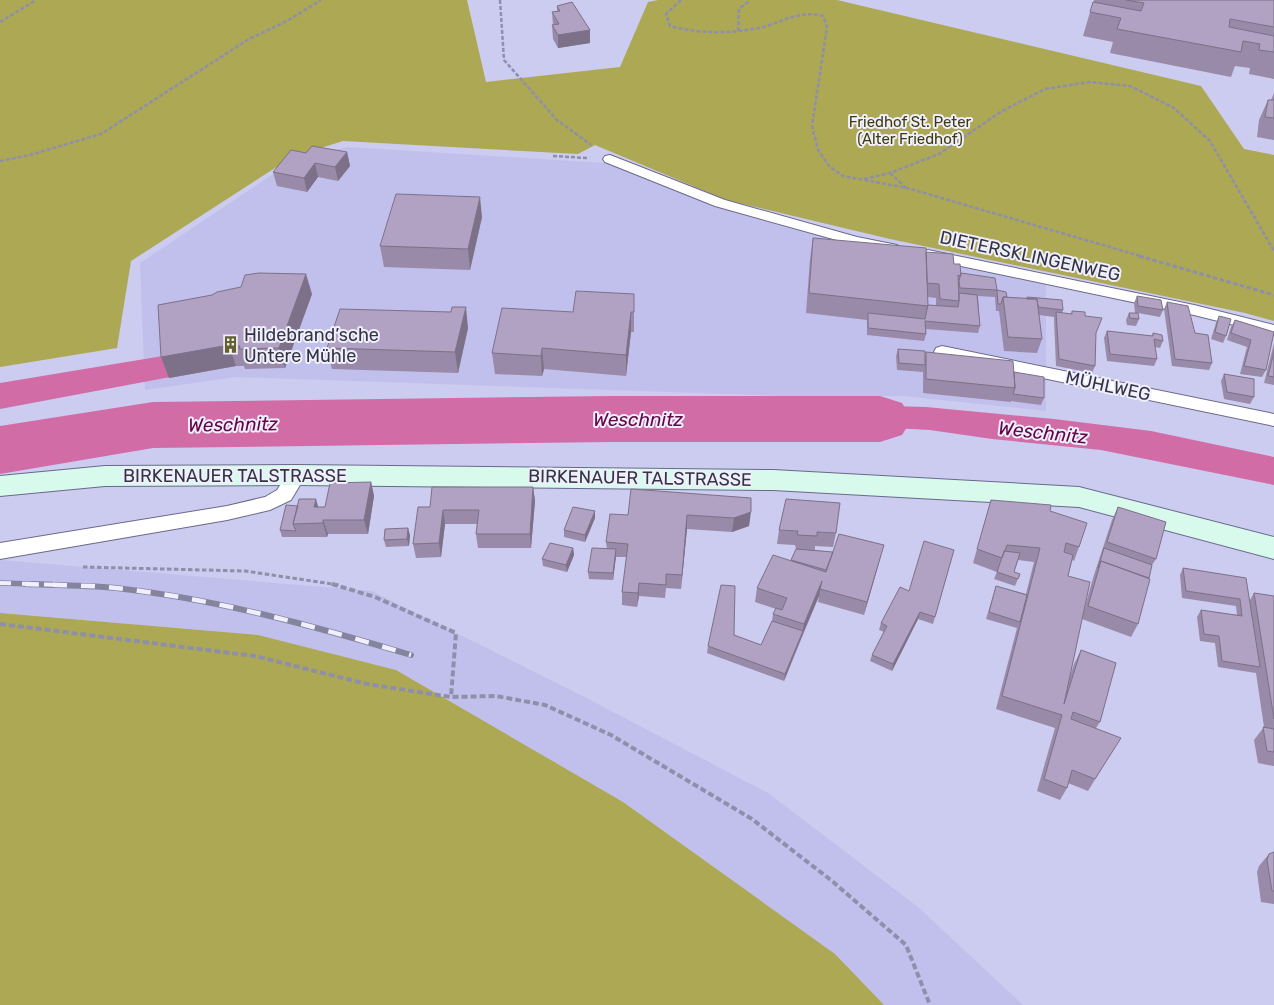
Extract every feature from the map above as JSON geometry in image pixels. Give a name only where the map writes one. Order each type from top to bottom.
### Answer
[{"type":"main road","name":"BIRKENAUER TALSTRASSE","points":[[0,486],[105,476],[297,474],[773,480],[1078,496],[1274,548]]},
{"type":"lane","name":"DIETERSKLINGENWEG","points":[[610,159],[720,203],[856,241],[1194,310],[1274,330]]},
{"type":"lane","name":"MÜHLWEG","points":[[942,352],[1274,420]]},
{"type":"lane","points":[[0,551],[227,513],[270,503],[284,495],[297,474]]},
{"type":"path","points":[[0,22],[36,0]]},
{"type":"path","points":[[0,161],[101,134],[249,39],[287,21],[321,0]]},
{"type":"path","points":[[500,0],[504,60],[556,119],[610,159]]},
{"type":"path","points":[[681,0],[671,7],[666,14],[670,26],[687,32],[713,34],[738,31],[812,12],[824,16],[827,27],[812,126],[818,150],[830,167],[843,176],[907,188],[1274,295]]},
{"type":"path","points":[[738,31],[738,8],[750,0]]},
{"type":"path","points":[[861,180],[890,173],[939,154],[1002,111],[1045,89],[1089,82],[1130,86],[1174,108],[1210,141],[1274,252]]},
{"type":"path","points":[[553,156],[610,159]]},
{"type":"path","points":[[890,173],[907,188]]},
{"type":"path","points":[[74,567],[245,571],[338,586],[375,597],[456,633],[453,650],[451,697]]},
{"type":"path","points":[[0,624],[255,656],[367,684],[451,697],[496,696],[545,705],[611,735],[752,819],[832,880],[906,945],[930,1005]]},
{"type":"shaded area","points":[[346,147],[606,163],[722,208],[855,244],[1046,284],[1046,411],[903,396],[785,396],[236,377],[145,390],[140,263],[291,162]]},
{"type":"shaded area","points":[[0,560],[372,591],[571,690],[768,793],[918,907],[1023,1005],[884,1005],[834,954],[623,802],[258,635],[0,613]]},
{"type":"green space","name":"Friedhof St. Peter (Alter Friedhof)","points":[[0,0],[467,0],[486,82],[620,67],[648,2],[658,0],[837,0],[1201,86],[1244,149],[1274,155],[1274,321],[1245,313],[890,239],[726,200],[595,145],[578,154],[343,141],[292,157],[131,261],[117,348],[0,367]]},
{"type":"green space","points":[[0,613],[258,635],[396,670],[623,802],[835,954],[884,1005],[0,1005]]},
{"type":"water","points":[[786,403],[926,407],[1054,419],[1151,431],[1274,457],[1274,485],[1101,450],[992,439],[930,430],[873,427],[787,427]]},
{"type":"building","points":[[1126,0],[1274,0],[1274,27],[1230,19],[1229,27],[1274,36],[1274,52],[1259,50],[1260,44],[1243,41],[1241,52],[1117,29],[1121,18],[1090,12],[1093,2],[1141,11],[1144,3]]},
{"type":"building","points":[[572,2],[590,30],[558,35],[552,25],[559,24],[552,12],[560,11],[557,6]]},
{"type":"building","points":[[1268,100],[1274,100],[1274,118],[1265,117]]},
{"type":"building","points":[[312,146],[347,152],[335,167],[315,163],[304,178],[273,172],[291,150],[306,153]]},
{"type":"building","points":[[396,194],[480,197],[468,249],[380,246]]},
{"type":"building","points":[[813,238],[926,248],[928,306],[809,293]]},
{"type":"building","points":[[926,252],[953,254],[954,264],[960,264],[961,276],[958,275],[959,301],[940,299],[939,284],[927,283]]},
{"type":"building","points":[[259,273],[306,274],[279,348],[239,349],[240,346],[229,345],[161,357],[158,305],[212,295],[217,292],[241,287],[245,275]]},
{"type":"building","points":[[961,273],[995,278],[997,290],[960,288]]},
{"type":"building","points":[[997,290],[1006,292],[1007,297],[1003,297],[1001,304],[998,304]]},
{"type":"building","points":[[576,291],[634,294],[634,312],[631,312],[626,355],[542,348],[541,356],[492,353],[502,308],[573,312]]},
{"type":"building","points":[[959,293],[977,295],[980,326],[925,321],[926,334],[868,328],[868,313],[925,319],[928,305],[958,307]]},
{"type":"building","points":[[1137,296],[1161,300],[1163,310],[1138,306]]},
{"type":"building","points":[[1003,297],[1037,299],[1042,339],[1008,337]]},
{"type":"building","points":[[1027,297],[1062,300],[1063,310],[1038,307],[1037,299],[1027,299]]},
{"type":"building","points":[[1167,302],[1188,306],[1195,333],[1208,335],[1212,363],[1175,359]]},
{"type":"building","points":[[452,307],[466,307],[455,352],[327,348],[340,309],[451,312]]},
{"type":"building","points":[[1072,311],[1085,312],[1085,316],[1102,318],[1096,333],[1095,366],[1059,359],[1056,312],[1072,314]]},
{"type":"building","points":[[1129,313],[1138,313],[1139,319],[1130,318]]},
{"type":"building","points":[[1219,316],[1231,319],[1226,336],[1215,332]]},
{"type":"building","points":[[1235,320],[1274,332],[1266,370],[1244,366],[1251,340],[1231,333]]},
{"type":"building","points":[[1107,331],[1153,336],[1153,333],[1162,335],[1163,341],[1154,339],[1157,359],[1110,354]]},
{"type":"building","points":[[898,349],[925,351],[925,365],[899,363]]},
{"type":"building","points":[[926,352],[1013,361],[1015,388],[926,379]]},
{"type":"building","points":[[1274,352],[1274,377],[1268,376]]},
{"type":"building","points":[[1014,372],[1044,377],[1044,398],[1013,394],[1015,388]]},
{"type":"building","points":[[1224,374],[1254,379],[1254,397],[1227,392]]},
{"type":"building","points":[[371,482],[364,520],[323,520],[323,523],[293,524],[299,499],[316,499],[314,507],[325,507],[330,483]]},
{"type":"building","points":[[432,487],[533,487],[530,534],[476,534],[479,510],[443,510],[439,543],[413,544],[418,507],[430,507]]},
{"type":"building","points":[[631,489],[751,498],[751,512],[734,518],[687,515],[682,575],[666,574],[666,585],[639,583],[638,593],[622,592],[628,544],[606,542],[610,514],[628,515]]},
{"type":"building","points":[[786,499],[840,503],[836,533],[817,532],[817,536],[797,535],[798,531],[779,530]]},
{"type":"building","points":[[991,500],[1051,505],[1050,511],[1087,523],[1079,547],[1066,543],[1064,552],[1073,555],[1068,576],[1090,582],[1064,704],[1081,650],[1116,663],[1100,722],[1073,712],[1071,719],[1121,738],[1095,779],[1072,770],[1067,788],[1044,779],[1062,715],[1002,696],[1040,548],[1007,545],[1002,558],[977,549]]},
{"type":"building","points":[[286,505],[298,506],[293,524],[296,531],[280,530]]},
{"type":"building","points":[[573,507],[595,511],[585,535],[564,530]]},
{"type":"building","points":[[1118,507],[1166,522],[1156,559],[1107,542]]},
{"type":"building","points":[[408,528],[407,539],[384,540],[385,529]]},
{"type":"building","points":[[839,534],[884,545],[867,602],[820,589],[822,581],[804,624],[773,614],[776,608],[782,610],[787,598],[757,588],[773,555],[826,572]]},
{"type":"building","points":[[924,541],[954,550],[935,617],[920,612],[893,664],[872,655],[887,626],[881,623],[900,587],[909,591]]},
{"type":"building","points":[[550,543],[573,548],[566,565],[542,559]]},
{"type":"building","points":[[592,548],[616,549],[613,573],[588,572]]},
{"type":"building","points":[[1104,548],[1152,565],[1149,578],[1101,561],[1098,568]]},
{"type":"building","points":[[796,549],[833,552],[826,570],[791,560]]},
{"type":"building","points":[[1004,551],[1020,553],[1014,572],[1020,574],[1018,579],[997,572]]},
{"type":"building","points":[[1101,561],[1150,579],[1138,624],[1088,606]]},
{"type":"building","points":[[1183,568],[1246,578],[1260,667],[1222,661],[1219,636],[1204,634],[1201,610],[1242,616],[1240,599],[1186,591]]},
{"type":"building","points":[[721,585],[735,586],[734,635],[761,645],[772,621],[803,631],[785,674],[708,646]]},
{"type":"building","points":[[996,586],[1027,595],[1020,622],[989,612]]},
{"type":"building","points":[[1254,593],[1274,596],[1274,719]]},
{"type":"building","points":[[1263,727],[1274,729],[1274,752],[1267,751]]},
{"type":"building","points":[[1274,852],[1274,891],[1272,891],[1267,860],[1269,854]]},
{"type":"waterway","points":[[0,396],[169,367]]},
{"type":"waterway","name":"Weschnitz","points":[[0,450],[153,425],[611,419],[880,419]]},
{"type":"railway","points":[[0,583],[63,585]]},
{"type":"railway","points":[[25,584],[116,588],[191,599],[301,624],[411,655]]},
{"type":"place","name":"Hildebrand’sche Untere Mühle","points":[[230,345]]}]
